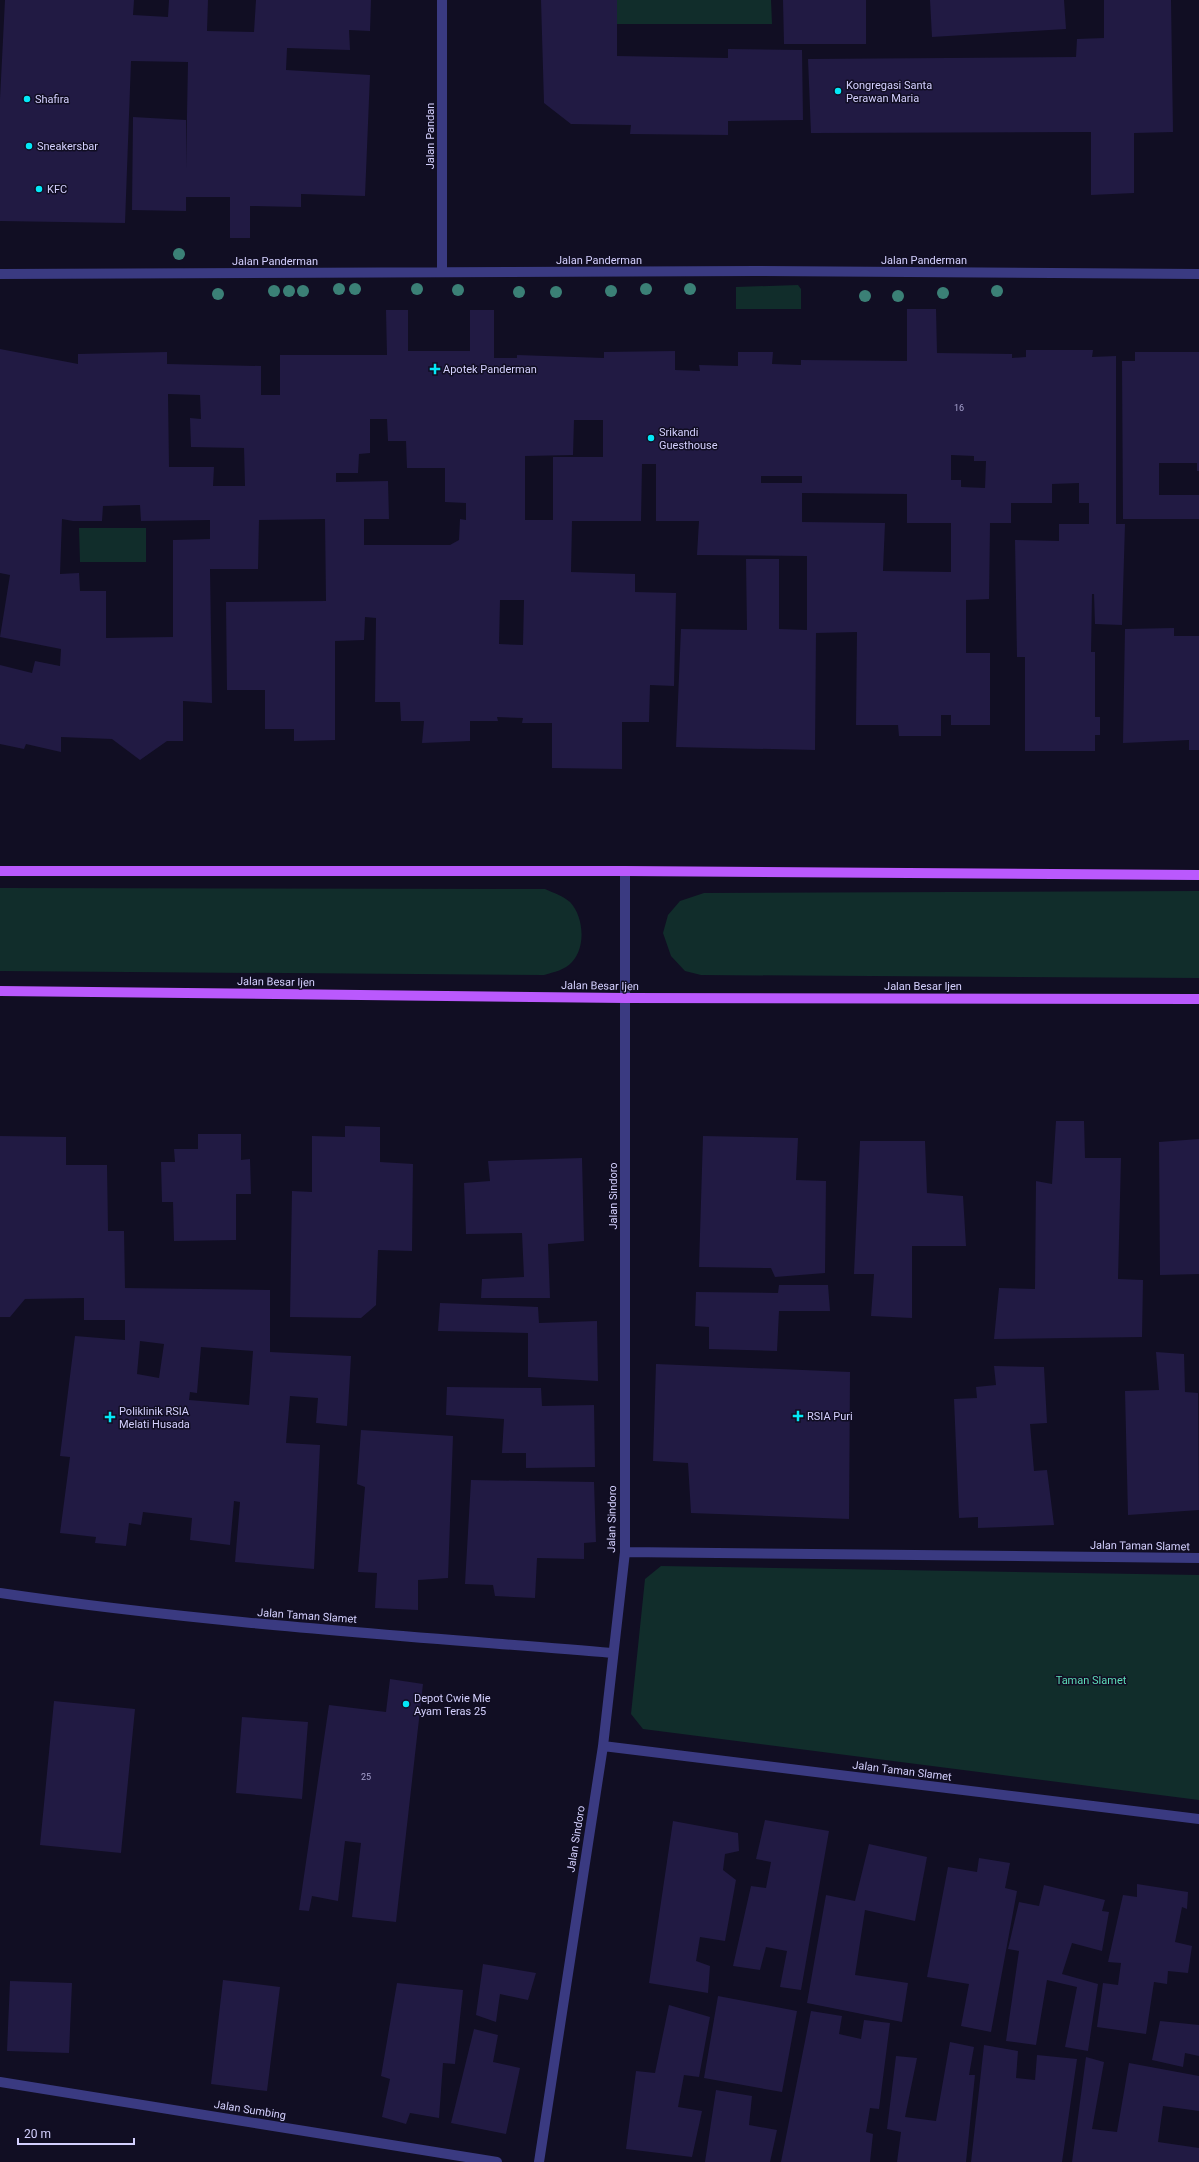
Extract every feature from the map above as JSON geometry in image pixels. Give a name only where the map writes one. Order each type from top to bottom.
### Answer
[{"type":"main road","points":[[0,871],[625,871],[1199,875]]},
{"type":"main road","name":"Jalan Besar Ijen","points":[[0,991],[626,998],[1199,999]]},
{"type":"street","name":"Jalan Pandan","points":[[442,0],[442,272]]},
{"type":"street","name":"Jalan Panderman","points":[[0,274],[765,271],[1199,274]]},
{"type":"street","name":"Jalan Sindoro","points":[[539,2162],[603,1746],[612,1653],[625,1552],[625,871]]},
{"type":"street","name":"Jalan Taman Slamet","points":[[625,1552],[1199,1558]]},
{"type":"street","name":"Jalan Taman Slamet","points":[[0,1593],[82,1605],[275,1626],[612,1653]]},
{"type":"street","name":"Jalan Taman Slamet","points":[[603,1746],[1199,1819]]},
{"type":"street","name":"Jalan Sumbing","points":[[0,2082],[497,2162]]},
{"type":"green space","points":[[616,0],[771,0],[772,24],[617,24]]},
{"type":"green space","points":[[798,285],[801,289],[801,309],[736,309],[736,287]]},
{"type":"green space","points":[[79,528],[146,528],[146,562],[80,562]]},
{"type":"green space","points":[[0,888],[545,889],[570,902],[575,908],[582,932],[580,948],[577,956],[572,962],[566,967],[544,975],[0,971]]},
{"type":"green space","points":[[1199,891],[1199,978],[701,975],[685,971],[671,956],[663,933],[668,915],[680,901],[704,893]]},
{"type":"green space","name":"Taman Slamet","points":[[661,1566],[1199,1575],[1199,1800],[643,1729],[631,1714],[645,1579]]},
{"type":"building","points":[[5,0],[134,0],[133,15],[168,17],[169,0],[208,0],[207,31],[254,32],[256,0],[371,0],[370,31],[349,30],[350,50],[287,48],[286,70],[370,75],[365,196],[301,194],[301,207],[250,206],[250,238],[230,238],[230,197],[186,197],[186,211],[132,210],[133,117],[186,120],[186,168],[188,62],[131,61],[125,223],[0,221],[0,99]]},
{"type":"building","points":[[541,0],[617,0],[617,56],[728,58],[728,49],[802,50],[803,120],[728,121],[728,135],[630,134],[631,125],[571,124],[544,103]]},
{"type":"building","points":[[783,0],[866,0],[866,44],[784,44]]},
{"type":"building","points":[[930,0],[1064,0],[1066,29],[932,37]]},
{"type":"building","points":[[1104,0],[1171,0],[1173,132],[1134,133],[1134,193],[1091,195],[1091,132],[811,133],[808,59],[1076,57],[1077,39],[1104,38]]},
{"type":"building","points":[[907,309],[936,309],[937,353],[1012,354],[1012,358],[1026,357],[1026,350],[1093,350],[1092,357],[1116,356],[1116,524],[1125,524],[1122,625],[1095,624],[1094,594],[1092,594],[1091,652],[1095,652],[1095,717],[1100,717],[1100,735],[1095,735],[1095,751],[1025,751],[1025,657],[1017,657],[1015,540],[1059,541],[1059,524],[1089,524],[1089,503],[1079,503],[1079,483],[1052,484],[1052,503],[1011,503],[1011,523],[990,523],[989,599],[966,600],[966,653],[990,653],[990,725],[951,725],[951,715],[941,715],[941,736],[899,736],[898,725],[856,725],[857,632],[816,633],[815,750],[676,747],[681,629],[747,630],[746,559],[779,559],[779,629],[807,630],[807,556],[697,555],[699,521],[656,521],[656,464],[642,464],[641,521],[572,521],[571,572],[635,574],[635,592],[676,593],[674,686],[650,685],[649,722],[622,722],[622,769],[552,768],[552,723],[522,723],[523,718],[497,717],[498,721],[470,721],[470,741],[422,743],[424,721],[401,721],[400,702],[375,702],[376,618],[365,617],[364,640],[335,641],[335,740],[294,741],[294,729],[265,729],[265,690],[227,690],[226,602],[326,601],[325,519],[259,520],[258,569],[210,569],[212,703],[183,701],[183,741],[167,741],[140,760],[112,739],[61,737],[61,752],[26,744],[24,749],[0,744],[0,665],[32,673],[35,661],[60,666],[61,649],[0,637],[10,575],[0,573],[0,349],[78,364],[78,354],[167,352],[167,364],[261,366],[261,395],[280,395],[280,355],[387,355],[386,310],[408,310],[408,351],[470,351],[470,310],[494,310],[494,358],[517,358],[517,355],[604,358],[604,352],[675,351],[675,370],[700,371],[699,365],[738,366],[738,352],[773,352],[772,364],[801,365],[801,360],[907,361]],"holes":[[[168,394],[200,395],[201,419],[190,418],[191,447],[244,448],[245,486],[213,486],[214,467],[169,467]],[[370,419],[387,419],[388,441],[406,441],[407,468],[445,468],[445,502],[466,503],[466,520],[460,519],[459,540],[450,545],[364,545],[364,519],[389,519],[388,481],[336,482],[336,473],[358,473],[359,454],[370,453]],[[574,420],[603,420],[603,457],[553,457],[553,520],[525,520],[525,456],[573,455]],[[951,455],[974,456],[974,461],[986,461],[985,488],[961,487],[961,480],[951,480]],[[761,476],[802,476],[802,483],[761,483]],[[802,493],[907,494],[907,523],[951,523],[951,572],[883,571],[885,523],[802,522]],[[140,505],[141,521],[210,520],[210,539],[173,540],[173,637],[106,638],[106,591],[80,591],[79,573],[60,574],[62,519],[73,521],[102,521],[103,506]],[[500,600],[524,600],[523,645],[499,644]]]},
{"type":"building","points":[[1135,352],[1199,352],[1199,471],[1197,471],[1197,463],[1159,463],[1159,495],[1199,495],[1199,519],[1123,519],[1122,361],[1135,361]]},
{"type":"building","points":[[1174,628],[1174,636],[1199,636],[1199,750],[1189,750],[1189,740],[1123,743],[1125,629]]},
{"type":"building","points":[[1056,1121],[1084,1121],[1085,1158],[1121,1158],[1118,1279],[1143,1280],[1142,1337],[994,1339],[999,1288],[1035,1289],[1036,1181],[1052,1184]]},
{"type":"building","points":[[345,1126],[380,1127],[380,1162],[413,1164],[412,1251],[378,1250],[376,1305],[361,1318],[290,1317],[292,1191],[312,1192],[312,1136],[345,1137]]},
{"type":"building","points":[[198,1134],[241,1134],[241,1160],[250,1159],[251,1194],[236,1194],[236,1240],[174,1241],[173,1202],[162,1202],[161,1162],[175,1162],[174,1149],[198,1149]]},
{"type":"building","points":[[0,1136],[66,1137],[66,1165],[107,1165],[108,1231],[124,1231],[125,1288],[270,1290],[270,1352],[351,1356],[347,1426],[316,1423],[318,1398],[290,1396],[286,1443],[320,1445],[314,1569],[235,1562],[240,1502],[234,1501],[230,1545],[190,1540],[192,1518],[143,1512],[141,1525],[129,1523],[126,1546],[95,1543],[96,1537],[60,1533],[70,1457],[60,1456],[75,1336],[125,1340],[125,1320],[84,1320],[84,1298],[25,1299],[10,1317],[0,1317]],"holes":[[[140,1341],[164,1344],[159,1378],[137,1374]],[[201,1347],[253,1351],[249,1405],[189,1400],[190,1392],[197,1393]]]},
{"type":"building","points":[[703,1136],[798,1138],[796,1180],[826,1181],[825,1273],[775,1277],[771,1268],[699,1267]]},
{"type":"building","points":[[1199,1139],[1199,1274],[1160,1275],[1159,1142]]},
{"type":"building","points":[[860,1141],[925,1141],[927,1193],[963,1196],[966,1246],[912,1246],[912,1318],[871,1316],[874,1274],[854,1274]]},
{"type":"building","points":[[582,1158],[584,1241],[548,1244],[550,1298],[481,1298],[482,1279],[524,1277],[522,1233],[466,1234],[464,1183],[490,1181],[488,1161]]},
{"type":"building","points":[[779,1285],[828,1285],[830,1311],[779,1311],[777,1351],[709,1349],[709,1327],[695,1326],[696,1292],[778,1293]]},
{"type":"building","points":[[440,1303],[538,1307],[539,1323],[597,1321],[598,1381],[528,1377],[528,1333],[438,1331]]},
{"type":"building","points":[[1156,1352],[1184,1354],[1185,1392],[1198,1393],[1199,1510],[1128,1515],[1125,1391],[1159,1390]]},
{"type":"building","points":[[656,1364],[850,1372],[849,1519],[691,1513],[688,1463],[653,1461]]},
{"type":"building","points":[[994,1366],[1044,1367],[1047,1423],[1030,1424],[1034,1471],[1047,1470],[1054,1525],[978,1528],[978,1517],[959,1518],[954,1399],[977,1398],[976,1387],[996,1385]]},
{"type":"building","points":[[447,1387],[541,1388],[542,1406],[594,1405],[595,1467],[526,1468],[526,1453],[502,1453],[504,1419],[446,1415]]},
{"type":"building","points":[[361,1430],[453,1436],[448,1578],[418,1580],[418,1610],[375,1608],[377,1573],[358,1572],[365,1487],[357,1484]]},
{"type":"building","points":[[471,1480],[594,1482],[596,1542],[584,1543],[584,1559],[537,1558],[535,1598],[495,1596],[493,1585],[465,1584]]},
{"type":"building","points":[[390,1679],[423,1684],[396,1922],[352,1917],[361,1843],[345,1841],[338,1901],[312,1896],[309,1911],[299,1910],[329,1705],[386,1712]]},
{"type":"building","points":[[54,1701],[135,1709],[121,1853],[40,1845]]},
{"type":"building","points":[[242,1717],[308,1722],[302,1799],[236,1793]]},
{"type":"building","points":[[765,1820],[829,1831],[801,1990],[780,1987],[787,1951],[766,1947],[760,1970],[733,1966],[751,1886],[766,1888],[771,1862],[756,1859]]},
{"type":"building","points":[[673,1821],[738,1833],[739,1851],[725,1854],[723,1870],[736,1880],[725,1941],[700,1937],[696,1961],[710,1966],[708,1993],[649,1983]]},
{"type":"building","points":[[869,1844],[927,1857],[915,1921],[865,1910],[855,1975],[908,1983],[902,2022],[807,2003],[826,1895],[855,1901]]},
{"type":"building","points":[[979,1858],[1010,1863],[1005,1888],[1017,1891],[991,2032],[961,2026],[969,1984],[927,1977],[948,1867],[977,1872]]},
{"type":"building","points":[[1137,1884],[1188,1892],[1187,1909],[1182,1907],[1175,1942],[1192,1946],[1188,1973],[1168,1971],[1167,1984],[1154,1982],[1146,2034],[1097,2027],[1103,1983],[1118,1985],[1121,1963],[1108,1962],[1123,1895],[1137,1897]]},
{"type":"building","points":[[1044,1885],[1105,1900],[1102,1911],[1109,1912],[1102,1951],[1072,1943],[1062,1974],[1098,1984],[1088,2051],[1065,2047],[1077,1987],[1047,1980],[1036,2045],[1006,2041],[1019,1951],[1008,1949],[1019,1902],[1039,1906]]},
{"type":"building","points":[[483,1964],[536,1973],[528,2000],[500,1994],[496,2022],[476,2015]]},
{"type":"building","points":[[223,1980],[280,1987],[267,2091],[211,2084]]},
{"type":"building","points":[[10,1981],[72,1983],[69,2053],[7,2051]]},
{"type":"building","points":[[397,1983],[463,1990],[455,2064],[443,2063],[439,2118],[410,2113],[406,2124],[382,2117],[390,2079],[381,2076]]},
{"type":"building","points":[[718,1996],[797,2011],[782,2092],[704,2078]]},
{"type":"building","points":[[669,2005],[710,2017],[699,2077],[684,2075],[678,2107],[702,2111],[692,2157],[626,2149],[636,2071],[655,2073]]},
{"type":"building","points":[[811,2011],[842,2016],[839,2034],[861,2039],[864,2020],[890,2023],[879,2109],[870,2108],[866,2132],[873,2134],[870,2162],[781,2162]]},
{"type":"building","points":[[1160,2021],[1199,2025],[1199,2056],[1185,2053],[1183,2067],[1152,2060]]},
{"type":"building","points":[[474,2029],[498,2035],[493,2062],[520,2068],[506,2134],[451,2123]]},
{"type":"building","points":[[950,2042],[974,2047],[969,2075],[975,2075],[966,2162],[897,2162],[901,2132],[887,2129],[896,2056],[917,2058],[905,2117],[936,2121]]},
{"type":"building","points":[[984,2045],[1018,2051],[1016,2078],[1035,2080],[1037,2055],[1077,2059],[1062,2162],[971,2162]]},
{"type":"building","points":[[1086,2057],[1104,2062],[1092,2129],[1117,2132],[1129,2063],[1199,2076],[1199,2111],[1163,2106],[1158,2142],[1199,2148],[1199,2162],[1072,2162]]},
{"type":"building","points":[[716,2090],[752,2096],[749,2125],[777,2130],[770,2162],[705,2162]]},
{"type":"place","name":"Kongregasi Santa Perawan Maria","points":[[838,91]]},
{"type":"place","name":"Shafira","points":[[27,99]]},
{"type":"place","name":"Sneakersbar","points":[[29,146]]},
{"type":"place","name":"KFC","points":[[39,189]]},
{"type":"place","name":"Apotek Panderman","points":[[435,369]]},
{"type":"place","name":"Srikandi Guesthouse","points":[[651,438]]},
{"type":"place","name":"RSIA Puri","points":[[798,1416]]},
{"type":"place","name":"Poliklinik RSIA Melati Husada","points":[[110,1417]]},
{"type":"place","name":"Depot Cwie Mie Ayam Teras 25","points":[[406,1704]]}]
